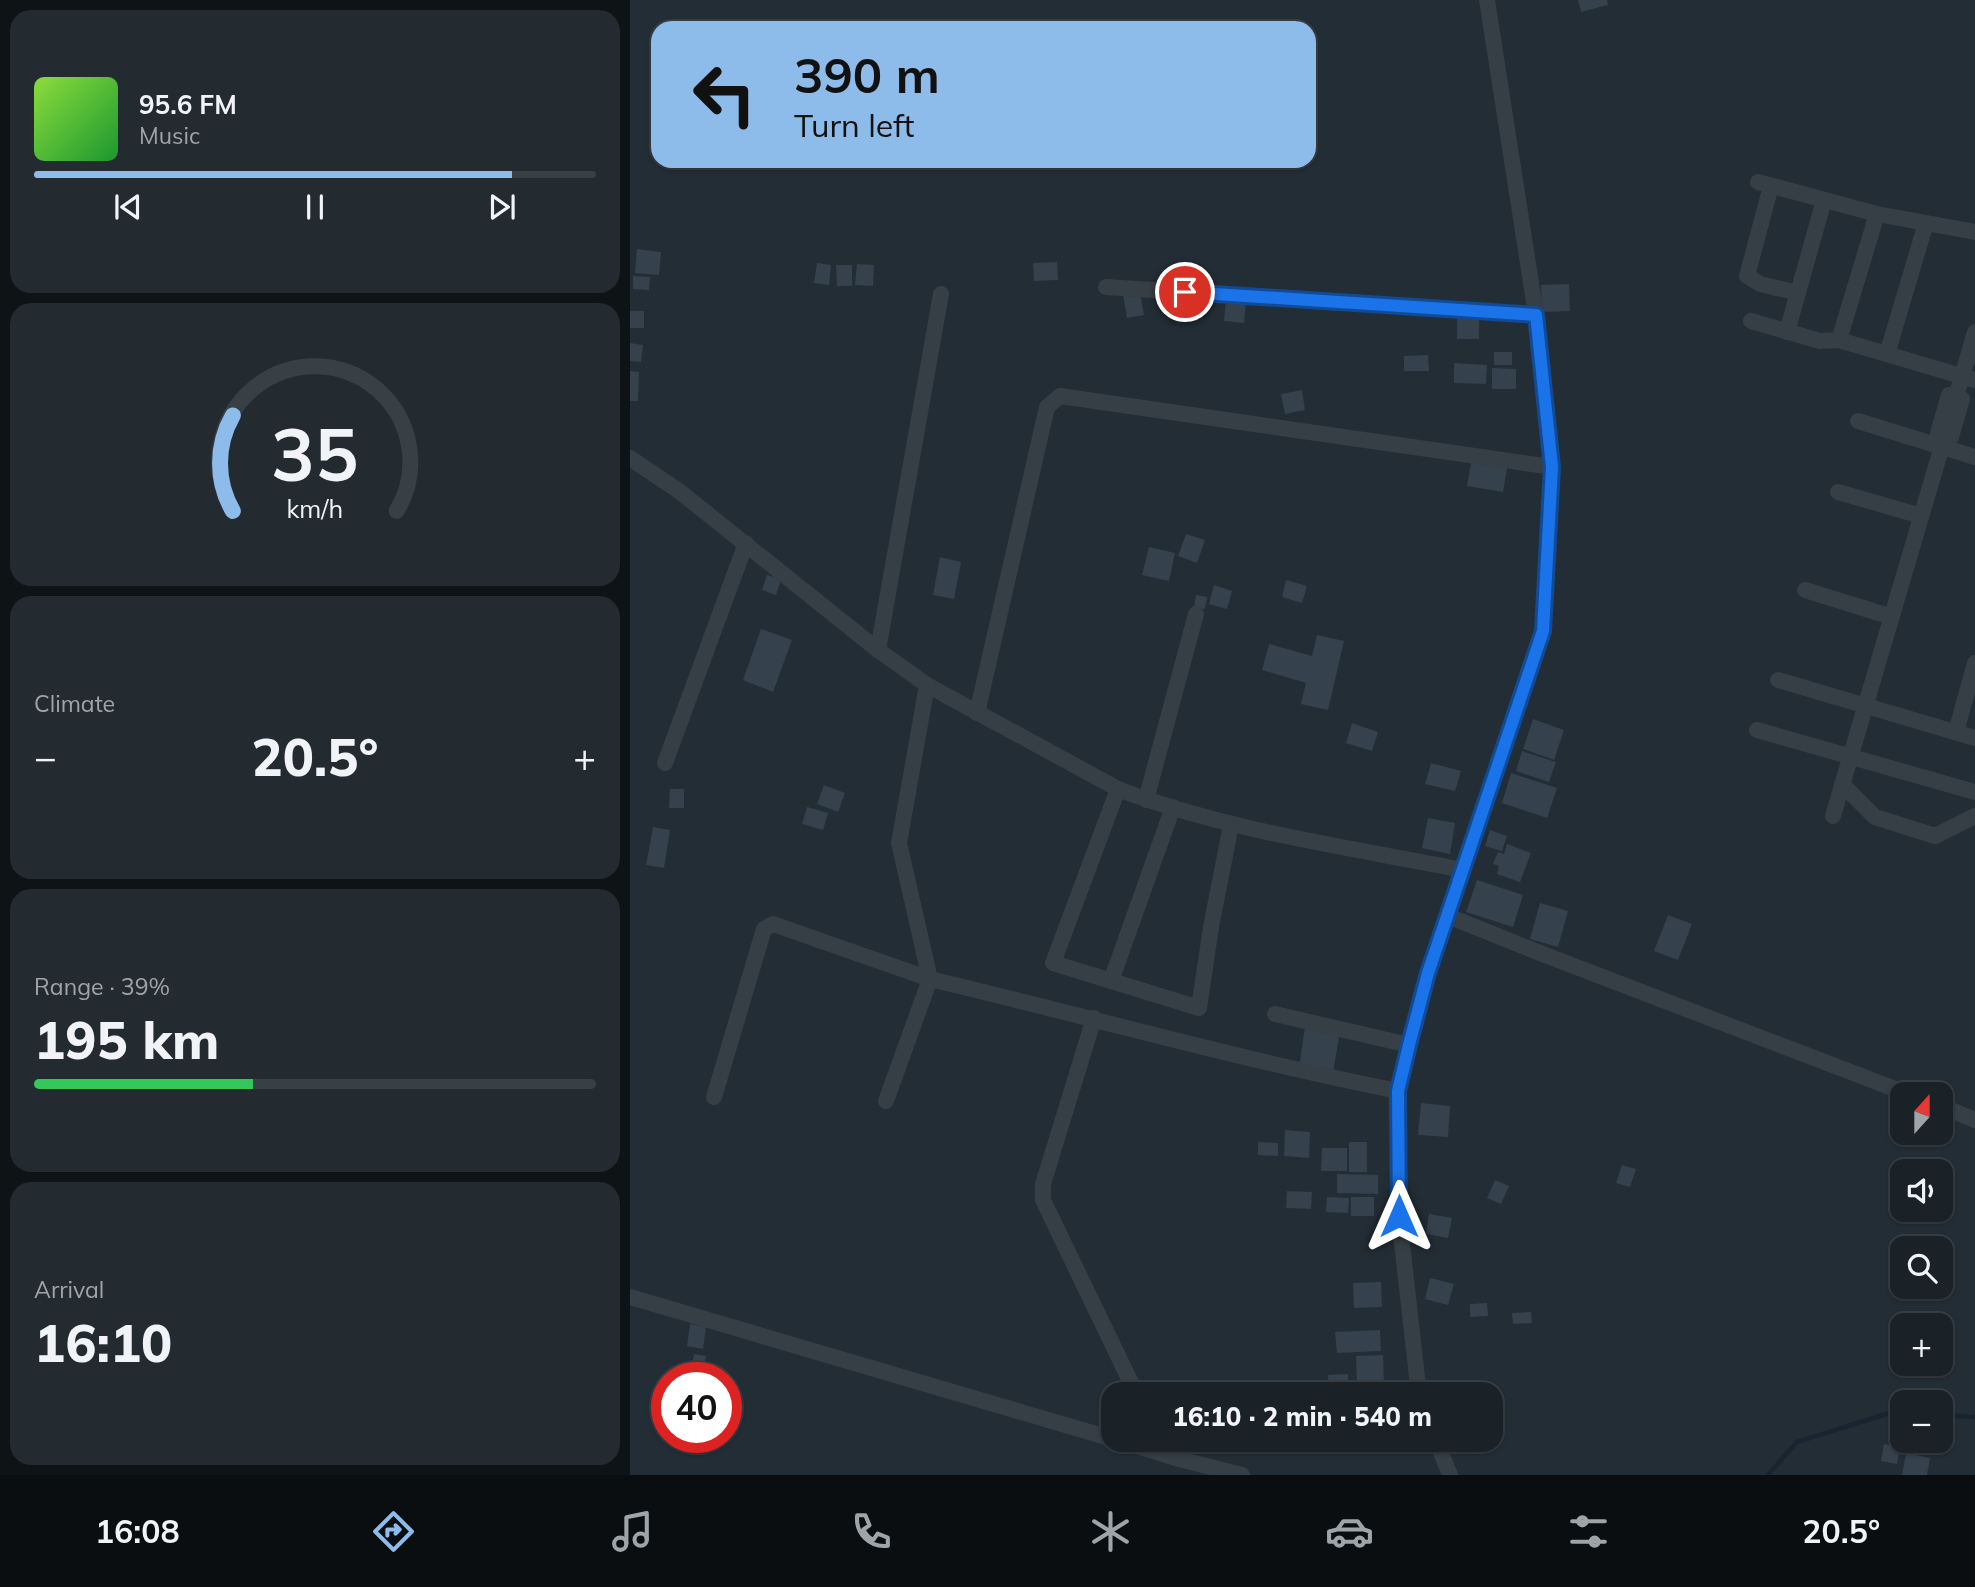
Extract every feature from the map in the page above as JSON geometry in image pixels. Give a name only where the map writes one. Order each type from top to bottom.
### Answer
[{"type":"street","points":[[1418,1382],[1399,1216],[1398,1091],[1428,973],[1543,631],[1552,467],[1536,315],[1487,0]]},
{"type":"street","points":[[1798,293],[1760,284],[1747,276],[1764,184],[1877,214],[1975,232]]},
{"type":"street","points":[[1787,332],[1824,200]]},
{"type":"street","points":[[1839,341],[1877,214]]},
{"type":"street","points":[[1887,354],[1926,223]]},
{"type":"street","points":[[1106,287],[1536,315]]},
{"type":"street","points":[[878,650],[941,294]]},
{"type":"street","points":[[1751,321],[1820,341],[1839,341],[1969,378]]},
{"type":"street","points":[[1833,817],[1943,443],[1938,433],[1949,395],[1955,397],[1969,378],[1975,332]]},
{"type":"street","points":[[977,713],[1047,407],[1059,396],[1552,467]]},
{"type":"street","points":[[1858,421],[1943,443],[1975,457]]},
{"type":"street","points":[[630,458],[679,491],[878,650],[927,685],[1118,789],[1231,825],[1463,870]]},
{"type":"street","points":[[1838,492],[1921,516]]},
{"type":"street","points":[[664,763],[746,543]]},
{"type":"street","points":[[1805,590],[1892,617]]},
{"type":"street","points":[[1146,800],[1196,614]]},
{"type":"street","points":[[1956,732],[1974,673]]},
{"type":"street","points":[[1779,680],[1975,738]]},
{"type":"street","points":[[886,1101],[930,979],[900,843],[927,685]]},
{"type":"street","points":[[1758,730],[1975,792]]},
{"type":"street","points":[[1842,784],[1875,817],[1935,836],[1975,816]]},
{"type":"street","points":[[1118,789],[1053,963],[1199,1008],[1211,927],[1231,825]]},
{"type":"street","points":[[1111,981],[1174,807]]},
{"type":"street","points":[[1448,916],[1890,1087]]},
{"type":"street","points":[[714,1097],[764,929],[773,924],[930,979],[1297,1071],[1398,1091]]},
{"type":"street","points":[[1275,1014],[1409,1045]]},
{"type":"street","points":[[1094,1018],[1043,1184],[1043,1200],[1130,1382]]},
{"type":"street","points":[[1953,1111],[1975,1120]]},
{"type":"street","points":[[630,1297],[1101,1434]]},
{"type":"street","points":[[1158,1452],[1242,1475]]},
{"type":"street","points":[[1441,1452],[1450,1475]]},
{"type":"street","points":[[1175,1458],[1183,1475]]},
{"type":"building","points":[[1578,0],[1607,0],[1608,5],[1581,12]]},
{"type":"building","points":[[637,249],[661,252],[659,275],[635,273]]},
{"type":"building","points":[[1057,262],[1058,280],[1034,281],[1033,263]]},
{"type":"building","points":[[817,263],[831,265],[829,285],[814,283]]},
{"type":"building","points":[[857,264],[874,265],[873,286],[855,285]]},
{"type":"building","points":[[836,265],[852,265],[852,286],[837,286]]},
{"type":"building","points":[[633,276],[650,277],[649,290],[633,289]]},
{"type":"building","points":[[1569,284],[1570,311],[1542,312],[1541,285]]},
{"type":"building","points":[[1140,292],[1144,315],[1127,318],[1123,294]]},
{"type":"building","points":[[1226,299],[1246,301],[1244,323],[1224,321]]},
{"type":"building","points":[[630,311],[644,311],[644,328],[630,328]]},
{"type":"building","points":[[1457,318],[1479,318],[1479,339],[1457,339]]},
{"type":"building","points":[[630,343],[643,345],[641,362],[630,361]]},
{"type":"building","points":[[1494,352],[1512,352],[1512,365],[1494,365]]},
{"type":"building","points":[[1428,355],[1429,371],[1404,371],[1404,356]]},
{"type":"building","points":[[1454,363],[1487,365],[1486,384],[1454,383]]},
{"type":"building","points":[[1492,368],[1516,369],[1516,389],[1492,389]]},
{"type":"building","points":[[630,371],[639,372],[638,401],[630,401]]},
{"type":"building","points":[[1302,390],[1305,410],[1285,414],[1281,394]]},
{"type":"building","points":[[1472,457],[1508,463],[1503,492],[1467,486]]},
{"type":"building","points":[[1186,534],[1205,540],[1197,563],[1178,556]]},
{"type":"building","points":[[1149,547],[1175,553],[1169,581],[1142,575]]},
{"type":"building","points":[[940,557],[961,562],[954,599],[933,595]]},
{"type":"building","points":[[767,575],[781,579],[776,595],[762,590]]},
{"type":"building","points":[[1286,580],[1307,586],[1302,603],[1282,597]]},
{"type":"building","points":[[1214,585],[1232,591],[1227,609],[1209,604]]},
{"type":"building","points":[[1196,595],[1207,597],[1205,609],[1194,607]]},
{"type":"building","points":[[761,629],[792,640],[773,692],[743,680]]},
{"type":"building","points":[[1317,635],[1344,641],[1328,710],[1301,704],[1306,683],[1262,670],[1269,644],[1312,656]]},
{"type":"building","points":[[1533,719],[1564,730],[1554,760],[1523,749]]},
{"type":"building","points":[[1352,723],[1378,732],[1372,751],[1346,743]]},
{"type":"building","points":[[1522,751],[1556,762],[1549,782],[1516,771]]},
{"type":"building","points":[[1431,763],[1461,771],[1455,791],[1425,784]]},
{"type":"building","points":[[1511,773],[1557,788],[1547,818],[1502,803]]},
{"type":"building","points":[[824,785],[845,793],[838,812],[817,804]]},
{"type":"building","points":[[670,789],[684,789],[684,808],[669,808]]},
{"type":"building","points":[[807,807],[828,813],[823,830],[802,824]]},
{"type":"building","points":[[1428,818],[1455,823],[1450,854],[1422,848]]},
{"type":"building","points":[[653,827],[670,830],[664,868],[646,865]]},
{"type":"building","points":[[1490,830],[1507,836],[1502,851],[1485,846]]},
{"type":"building","points":[[1507,844],[1531,853],[1520,882],[1497,874],[1499,866],[1493,864],[1498,852],[1504,854]]},
{"type":"building","points":[[1477,880],[1523,895],[1513,927],[1466,912]]},
{"type":"building","points":[[1540,903],[1568,911],[1558,947],[1530,939]]},
{"type":"building","points":[[1668,915],[1692,924],[1678,960],[1654,951]]},
{"type":"building","points":[[1305,1026],[1340,1031],[1333,1073],[1299,1068]]},
{"type":"building","points":[[1421,1103],[1450,1106],[1448,1137],[1418,1135]]},
{"type":"building","points":[[1285,1130],[1310,1132],[1309,1158],[1284,1156]]},
{"type":"building","points":[[1258,1142],[1278,1143],[1278,1156],[1258,1155]]},
{"type":"building","points":[[1349,1142],[1367,1142],[1367,1172],[1349,1172]]},
{"type":"building","points":[[1322,1148],[1347,1148],[1347,1171],[1321,1171]]},
{"type":"building","points":[[1622,1165],[1636,1169],[1630,1187],[1616,1183]]},
{"type":"building","points":[[1337,1174],[1378,1175],[1378,1194],[1337,1193]]},
{"type":"building","points":[[1495,1180],[1509,1186],[1501,1204],[1487,1198]]},
{"type":"building","points":[[1287,1191],[1312,1192],[1311,1209],[1286,1208]]},
{"type":"building","points":[[1327,1197],[1349,1198],[1348,1213],[1326,1212]]},
{"type":"building","points":[[1351,1197],[1374,1197],[1374,1216],[1351,1216]]},
{"type":"building","points":[[1429,1214],[1452,1218],[1448,1238],[1426,1234]]},
{"type":"building","points":[[1430,1278],[1454,1284],[1448,1305],[1425,1299]]},
{"type":"building","points":[[1381,1282],[1382,1307],[1354,1308],[1353,1283]]},
{"type":"building","points":[[1487,1303],[1488,1316],[1470,1317],[1470,1304]]},
{"type":"building","points":[[1531,1312],[1532,1323],[1513,1324],[1512,1313]]},
{"type":"building","points":[[690,1324],[706,1327],[703,1349],[687,1346]]},
{"type":"building","points":[[1380,1330],[1381,1351],[1337,1353],[1335,1332]]},
{"type":"building","points":[[694,1354],[706,1356],[705,1362],[693,1362]]},
{"type":"building","points":[[1383,1355],[1384,1382],[1357,1382],[1356,1356]]},
{"type":"building","points":[[1348,1374],[1348,1382],[1328,1382],[1328,1375]]},
{"type":"building","points":[[1884,1444],[1890,1445],[1890,1453],[1899,1453],[1897,1464],[1881,1461]]},
{"type":"building","points":[[1906,1453],[1930,1458],[1927,1475],[1902,1475]]},
{"type":"waterway","points":[[1768,1475],[1797,1442],[1890,1413]]},
{"type":"waterway","points":[[1953,1416],[1975,1417]]},
{"type":"route","points":[[1185,292],[1536,315],[1552,467],[1543,631],[1428,973],[1409,1045],[1398,1091],[1399,1216]]}]
